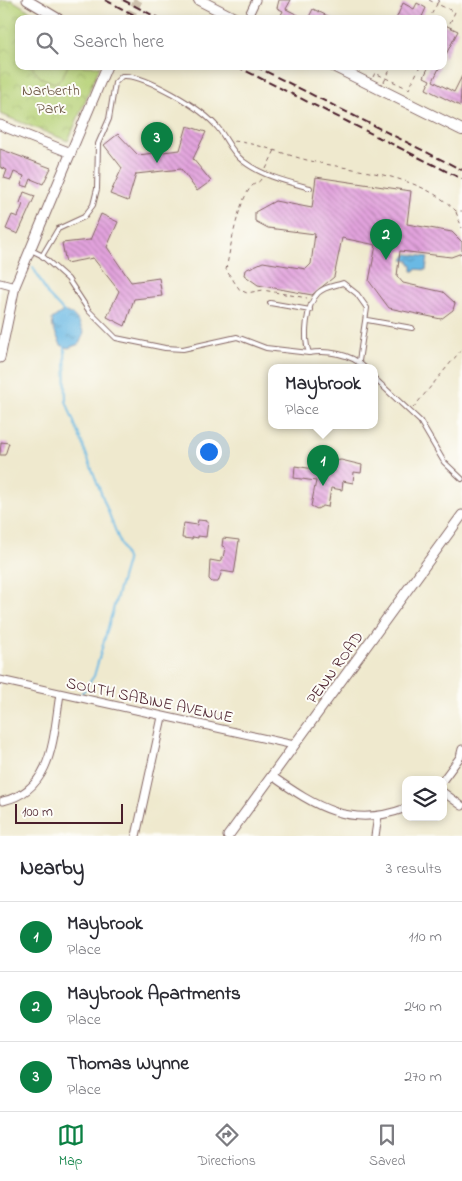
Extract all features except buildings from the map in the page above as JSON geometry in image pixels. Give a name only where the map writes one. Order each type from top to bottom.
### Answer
[{"type":"main road","points":[[199,0],[228,15]]},
{"type":"main road","points":[[341,70],[462,130]]},
{"type":"street","points":[[27,0],[52,15]]},
{"type":"street","points":[[249,15],[256,0]]},
{"type":"street","points":[[0,358],[15,287],[105,70]]},
{"type":"street","points":[[0,125],[70,153]]},
{"type":"street","points":[[0,283],[15,287]]},
{"type":"street","name":"PENN ROAD","points":[[228,836],[462,515]]},
{"type":"street","name":"SOUTH SABINE AVENUE","points":[[0,680],[294,745]]},
{"type":"street","points":[[3,801],[19,798],[31,789],[49,761],[60,694]]},
{"type":"street","points":[[136,836],[162,717]]},
{"type":"street","points":[[446,776],[460,756],[462,749]]},
{"type":"street","points":[[272,776],[321,808],[358,817],[378,816],[402,809]]},
{"type":"street","points":[[447,795],[462,806]]},
{"type":"street","points":[[375,836],[378,816]]},
{"type":"lane","points":[[42,256],[58,229],[84,217],[93,205],[97,189],[98,144],[109,119],[115,83],[122,76],[134,77],[193,105],[218,128],[242,160],[264,173],[310,188]]},
{"type":"lane","points":[[102,78],[115,83]]},
{"type":"lane","points":[[32,250],[42,256],[68,279],[89,311],[116,338],[165,348],[182,349],[237,337],[266,348],[309,353],[321,351],[359,361],[362,364]]},
{"type":"lane","points":[[309,353],[305,342],[310,310],[314,299],[318,293],[327,288],[344,283],[363,300],[368,311],[359,361]]},
{"type":"lane","points":[[270,303],[310,310]]},
{"type":"lane","points":[[367,320],[412,328]]},
{"type":"lane","points":[[378,382],[420,422],[444,462],[462,479]]},
{"type":"path","points":[[429,0],[455,12],[448,25]]},
{"type":"path","points":[[431,15],[439,0]]},
{"type":"path","points":[[386,78],[390,70]]},
{"type":"path","points":[[369,84],[375,72],[409,89],[418,70]]},
{"type":"path","points":[[226,140],[259,144],[320,163],[344,166],[405,182],[438,196],[456,212],[462,228]]},
{"type":"path","points":[[275,149],[260,182],[252,185],[246,197],[236,222],[226,270],[240,290],[247,293],[263,290],[314,299]]},
{"type":"path","points":[[456,212],[462,211]]},
{"type":"path","points":[[410,412],[462,349]]},
{"type":"green space","name":"Narberth Park","points":[[0,0],[12,0],[36,15],[15,15],[15,70],[98,70],[68,141],[0,114]]},
{"type":"green space","points":[[34,70],[66,70],[61,79],[54,83],[40,77]]},
{"type":"water","points":[[407,254],[428,257],[426,270],[415,269],[415,271],[412,271],[409,261],[403,260]]},
{"type":"water","points":[[62,312],[70,313],[84,333],[79,344],[68,348],[61,345],[53,328],[52,319]]},
{"type":"waterway","points":[[33,267],[48,295],[65,313]]},
{"type":"waterway","points":[[65,345],[66,401],[127,561],[94,676],[82,693]]},
{"type":"tunnel","points":[[131,15],[138,0]]},
{"type":"railway","points":[[105,0],[134,15]]},
{"type":"railway","points":[[123,0],[152,15]]},
{"type":"railway","points":[[244,70],[462,179]]},
{"type":"railway","points":[[263,70],[462,170]]},
{"type":"place","name":"Thomas Wynne","points":[[157,163]]},
{"type":"place","name":"Maybrook Apartments","points":[[386,260]]},
{"type":"place","name":"Maybrook","points":[[323,486]]}]
